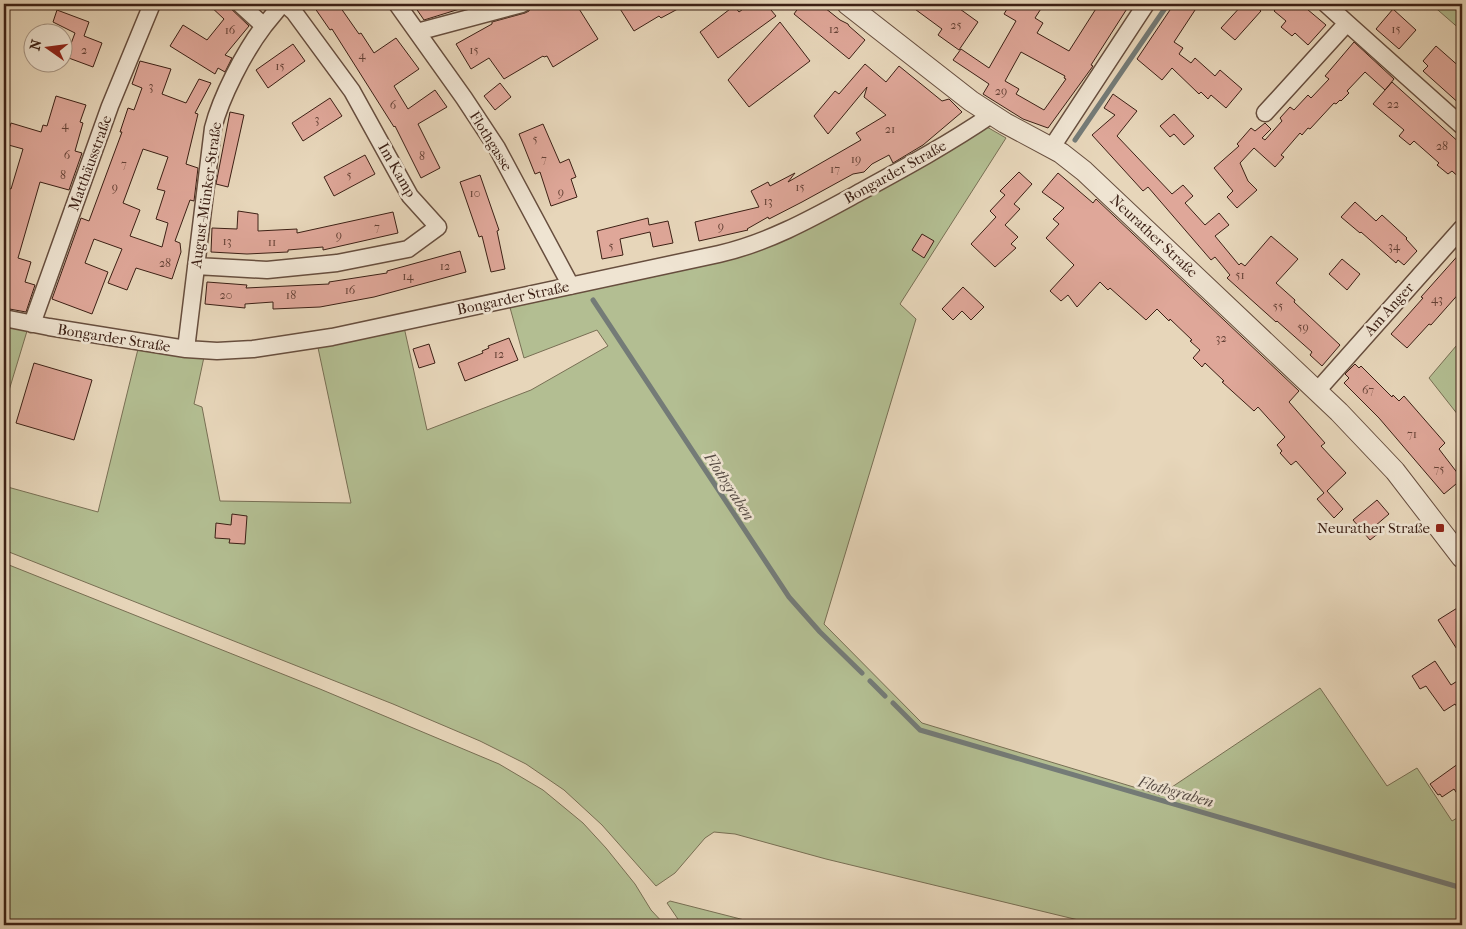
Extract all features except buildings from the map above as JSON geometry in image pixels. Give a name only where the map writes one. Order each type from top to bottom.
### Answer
[{"type":"street","name":"Matthäusstraße","points":[[32,324],[107,115],[152,4]]},
{"type":"street","points":[[240,4],[264,26],[283,4]]},
{"type":"street","name":"Im Kamp","points":[[196,266],[267,270],[305,268],[338,263],[408,249],[438,227],[410,196],[352,91],[294,12],[283,4]]},
{"type":"street","name":"Flothgasse","points":[[397,4],[497,148],[571,286]]},
{"type":"street","points":[[417,32],[522,4]]},
{"type":"street","name":"Neurather Straße","points":[[847,4],[943,80],[991,115],[1052,147],[1084,171],[1317,391],[1394,471],[1462,558]]},
{"type":"street","points":[[1052,147],[1146,4]]},
{"type":"street","points":[[1326,4],[1462,126]]},
{"type":"street","points":[[1265,112],[1347,22]]},
{"type":"street","name":"August-Münker-Straße","points":[[186,349],[211,141],[216,116],[227,90],[264,26]]},
{"type":"street","name":"Bongarder Straße","points":[[4,318],[186,349],[226,351],[281,346],[341,335],[728,252],[771,238],[922,158],[991,115]]},
{"type":"street","name":"Am Anger","points":[[1317,391],[1462,228]]},
{"type":"green space","points":[[1431,4],[1462,4],[1462,31]]},
{"type":"green space","points":[[987,127],[1006,138],[900,304],[916,319],[824,624],[922,723],[1160,795],[1320,688],[1387,786],[1417,768],[1452,821],[1462,815],[1462,925],[1099,925],[826,859],[735,834],[714,832],[705,838],[675,873],[656,886],[602,825],[564,790],[526,764],[480,741],[393,704],[4,550],[4,486],[98,512],[138,349],[204,357],[194,404],[202,407],[220,501],[351,503],[317,343],[404,327],[427,430],[531,390],[608,346],[597,330],[524,358],[509,304],[744,254]]},
{"type":"green space","points":[[4,325],[27,331],[4,407]]},
{"type":"green space","points":[[1462,339],[1462,420],[1429,378]]},
{"type":"green space","points":[[4,563],[320,689],[499,764],[543,790],[583,823],[635,884],[651,910],[665,925],[4,925]]},
{"type":"green space","points":[[670,901],[764,925],[682,925],[667,903]]},
{"type":"waterway","points":[[1075,140],[1168,4]]},
{"type":"waterway","name":"Flothgraben","points":[[593,300],[789,597],[820,632],[862,673]]},
{"type":"waterway","name":"Flothgraben","points":[[870,681],[885,696]]},
{"type":"waterway","name":"Flothgraben","points":[[893,703],[920,730],[1462,888]]},
{"type":"place","name":"Neurather Straße","points":[[1440,528]]}]
